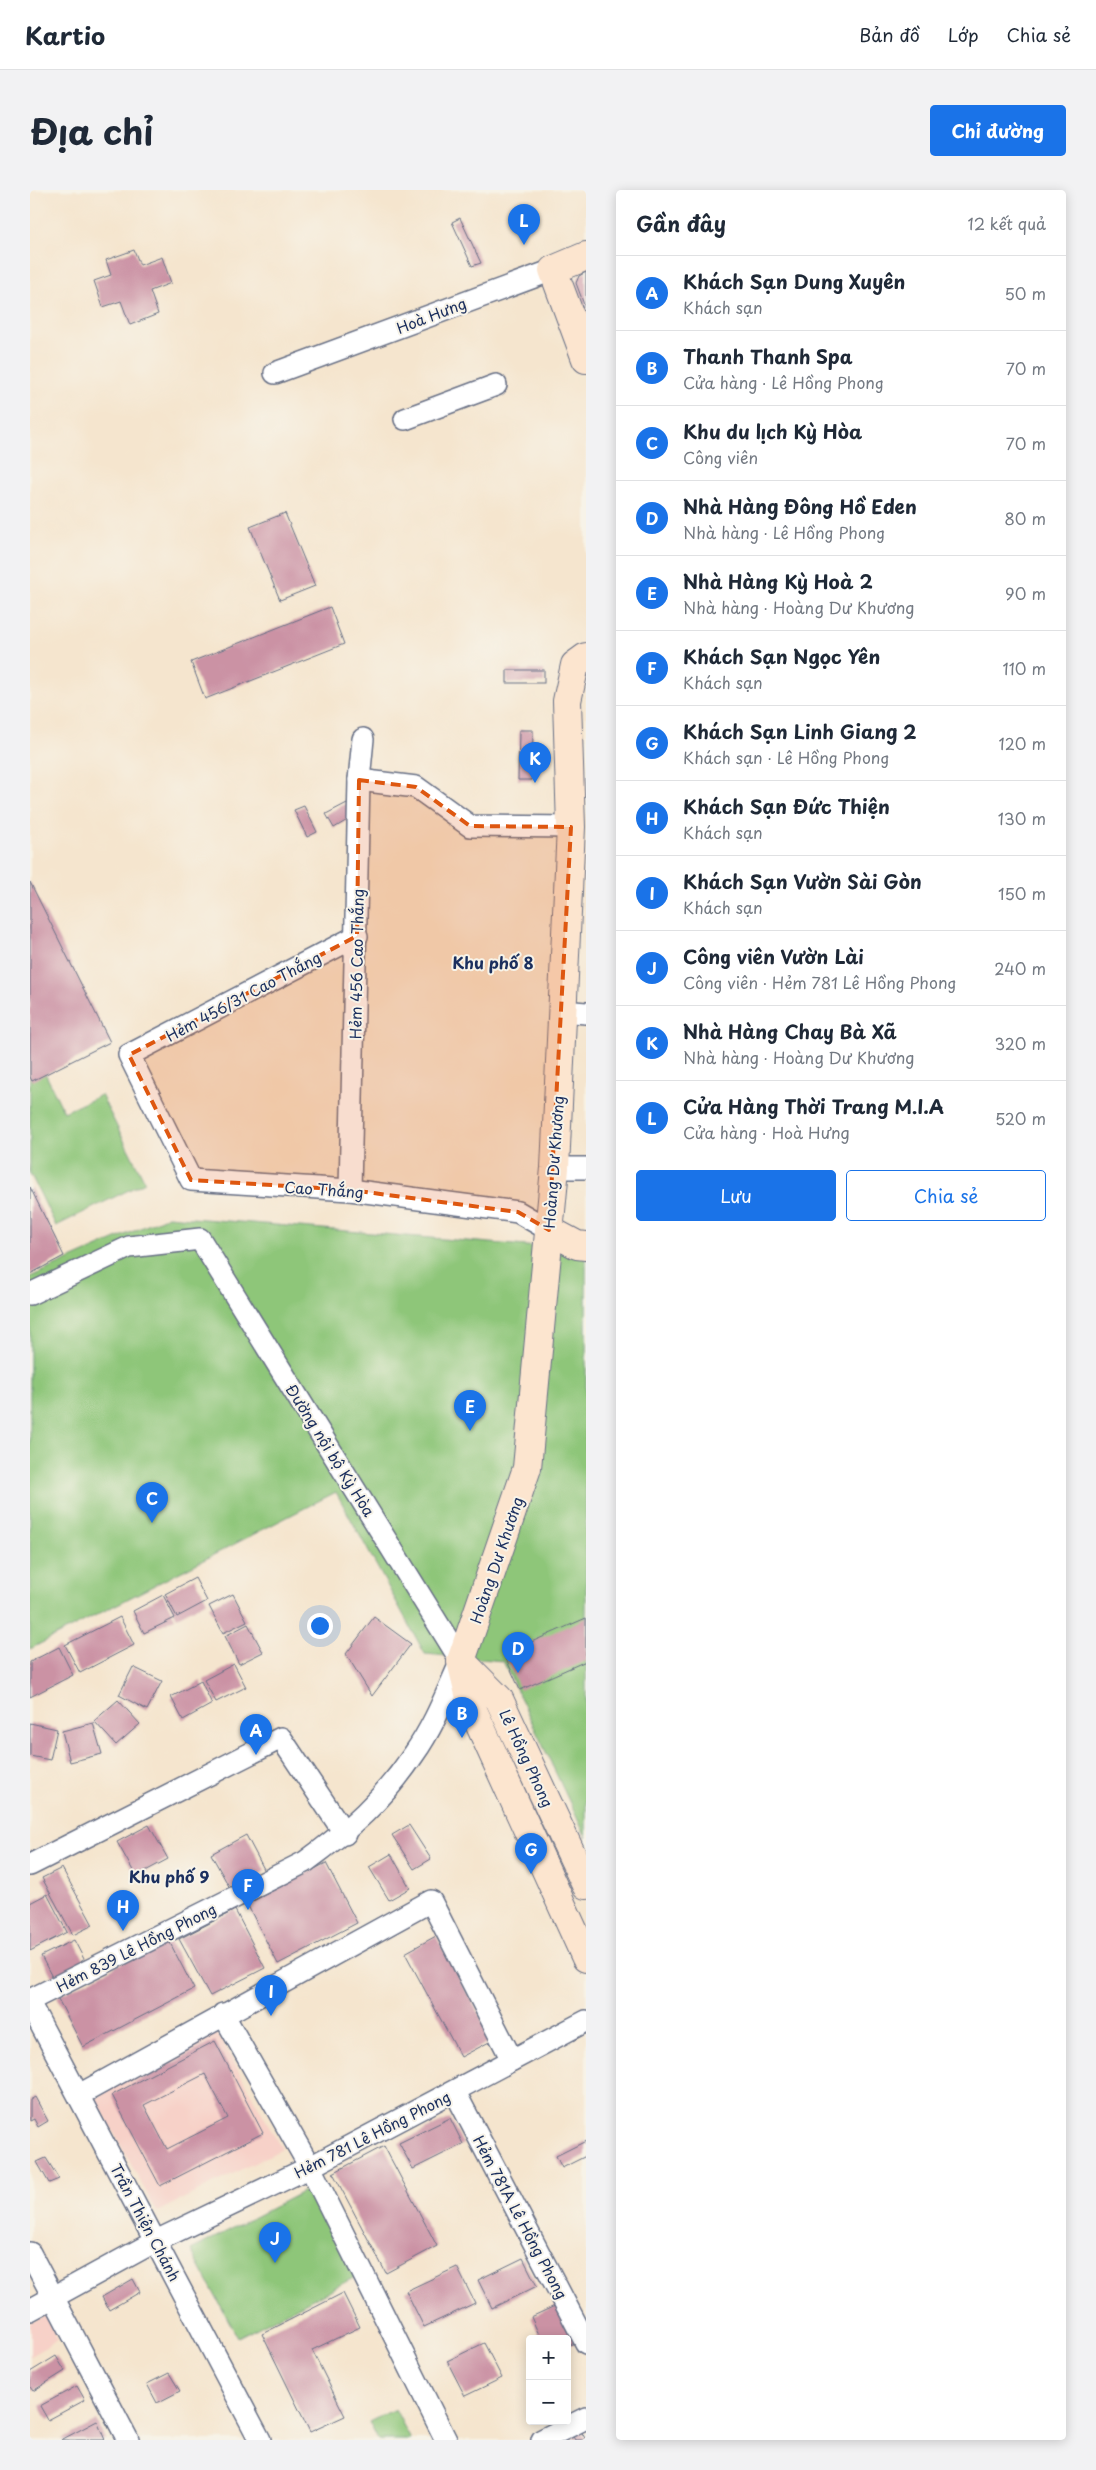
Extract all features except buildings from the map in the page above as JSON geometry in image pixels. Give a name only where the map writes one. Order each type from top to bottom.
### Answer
[{"type":"street","name":"Hoà Hưng","points":[[275,372],[553,270],[586,256]]},
{"type":"street","points":[[553,270],[586,359]]},
{"type":"street","points":[[405,420],[496,385]]},
{"type":"street","name":"Hoàng Dư Khương","points":[[461,1661],[527,1468],[555,1168],[574,1012],[567,701],[575,665],[586,657]]},
{"type":"street","name":"Hẻm 456 Cao Thắng","points":[[350,1190],[359,780],[363,739]]},
{"type":"street","points":[[359,780],[416,787],[470,826],[571,826]]},
{"type":"street","name":"Hẻm 456/31 Cao Thắng","points":[[129,1056],[357,936]]},
{"type":"street","name":"Cao Thắng","points":[[129,1056],[191,1180],[350,1190],[518,1212],[577,1245],[586,1246]]},
{"type":"street","points":[[555,1168],[586,1168]]},
{"type":"street","name":"Đường nội bộ Kỳ Hòa","points":[[30,1294],[129,1247],[200,1240],[461,1661]]},
{"type":"street","name":"Hẻm 839 Lê Hồng Phong","points":[[30,2000],[305,1862],[345,1834],[383,1796],[416,1753],[461,1661]]},
{"type":"street","name":"Lê Hồng Phong","points":[[461,1661],[499,1699],[586,1885]]},
{"type":"street","name":"Lê Hồng Phong","points":[[461,1661],[474,1710],[586,1958]]},
{"type":"street","points":[[30,1865],[280,1738],[345,1834]]},
{"type":"street","points":[[79,2094],[431,1902],[512,2060]]},
{"type":"street","name":"Trần Thiện Chánh","points":[[30,2004],[260,2440]]},
{"type":"street","points":[[223,2014],[310,2167],[446,2440]]},
{"type":"street","name":"Hẻm 781 Lê Hồng Phong","points":[[30,2310],[156,2241],[310,2167],[455,2092],[586,2021]]},
{"type":"street","name":"Hẻm 781A Lê Hồng Phong","points":[[455,2092],[586,2342]]},
{"type":"street","points":[[30,2253],[128,2440]]},
{"type":"street","points":[[542,2440],[586,2418]]},
{"type":"highlighted area","points":[[359,780],[416,787],[470,826],[571,827],[549,1230],[518,1212],[350,1190],[191,1180],[129,1055],[357,936]]},
{"type":"shaded area","points":[[215,2029],[282,2149],[157,2212],[95,2098]]},
{"type":"shaded area","points":[[45,2315],[58,2340],[30,2356],[30,2323]]},
{"type":"green space","points":[[30,1042],[64,1112],[101,1095],[145,1182],[56,1226],[30,1173]]},
{"type":"green space","points":[[168,1216],[586,1251],[586,1837],[503,1661],[425,1654],[336,1492],[30,1649],[30,1277]]},
{"type":"green space","points":[[312,2187],[359,2275],[238,2338],[191,2250]]},
{"type":"green space","points":[[395,2409],[411,2440],[378,2440],[369,2422]]},
{"type":"place","name":"Cửa Hàng Thời Trang M.I.A","points":[[524,245]]},
{"type":"place","name":"Nhà Hàng Chay Bà Xã","points":[[535,783]]},
{"type":"place","name":"Nhà Hàng Kỳ Hoà 2","points":[[470,1431]]},
{"type":"place","name":"Khu du lịch Kỳ Hòa","points":[[152,1523]]},
{"type":"place","name":"Nhà Hàng Đông Hồ Eden","points":[[518,1673]]},
{"type":"place","name":"Thanh Thanh Spa","points":[[462,1738]]},
{"type":"place","name":"Khách Sạn Dung Xuyên","points":[[256,1755]]},
{"type":"place","name":"Khách Sạn Linh Giang 2","points":[[531,1874]]},
{"type":"place","name":"Khách Sạn Ngọc Yên","points":[[248,1910]]},
{"type":"place","name":"Khách Sạn Đức Thiện","points":[[123,1931]]},
{"type":"place","name":"Khách Sạn Vườn Sài Gòn","points":[[271,2016]]},
{"type":"place","name":"Công viên Vườn Lài","points":[[275,2263]]},
{"type":"district","name":"Khu phố 8","points":[[493,962]]},
{"type":"district","name":"Khu phố 9","points":[[169,1876]]}]
